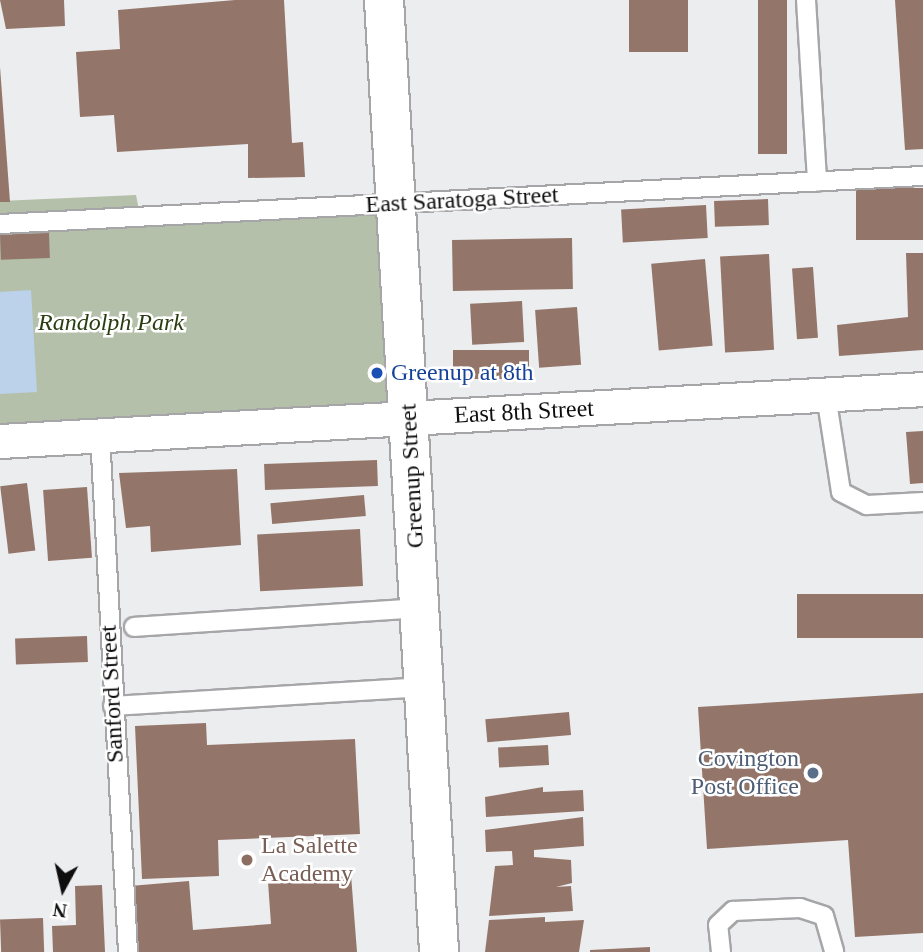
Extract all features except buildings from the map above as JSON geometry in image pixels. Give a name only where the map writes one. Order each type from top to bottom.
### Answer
[{"type":"main road","name":"Greenup Street","points":[[384,0],[439,952]]},
{"type":"street","name":"East 8th Street","points":[[0,441],[923,389]]},
{"type":"lane","points":[[806,0],[817,182]]},
{"type":"lane","name":"East Saratoga Street","points":[[0,224],[923,176]]},
{"type":"lane","points":[[826,395],[841,492],[867,505],[923,502]]},
{"type":"lane","name":"Sanford Street","points":[[100,435],[128,952]]},
{"type":"lane","points":[[134,627],[419,608]]},
{"type":"lane","points":[[113,706],[424,687]]},
{"type":"lane","points":[[720,952],[718,925],[733,911],[800,908],[824,916],[834,952]]},
{"type":"green space","name":"Randolph Park","points":[[136,195],[140,215],[396,204],[409,418],[0,441],[0,201]]},
{"type":"water","points":[[31,290],[37,392],[0,394],[0,292]]},
{"type":"place","name":"Greenup at 8th","points":[[377,373]]},
{"type":"place","name":"Covington Post Office","points":[[813,773]]},
{"type":"place","name":"La Salette Academy","points":[[247,860]]}]
